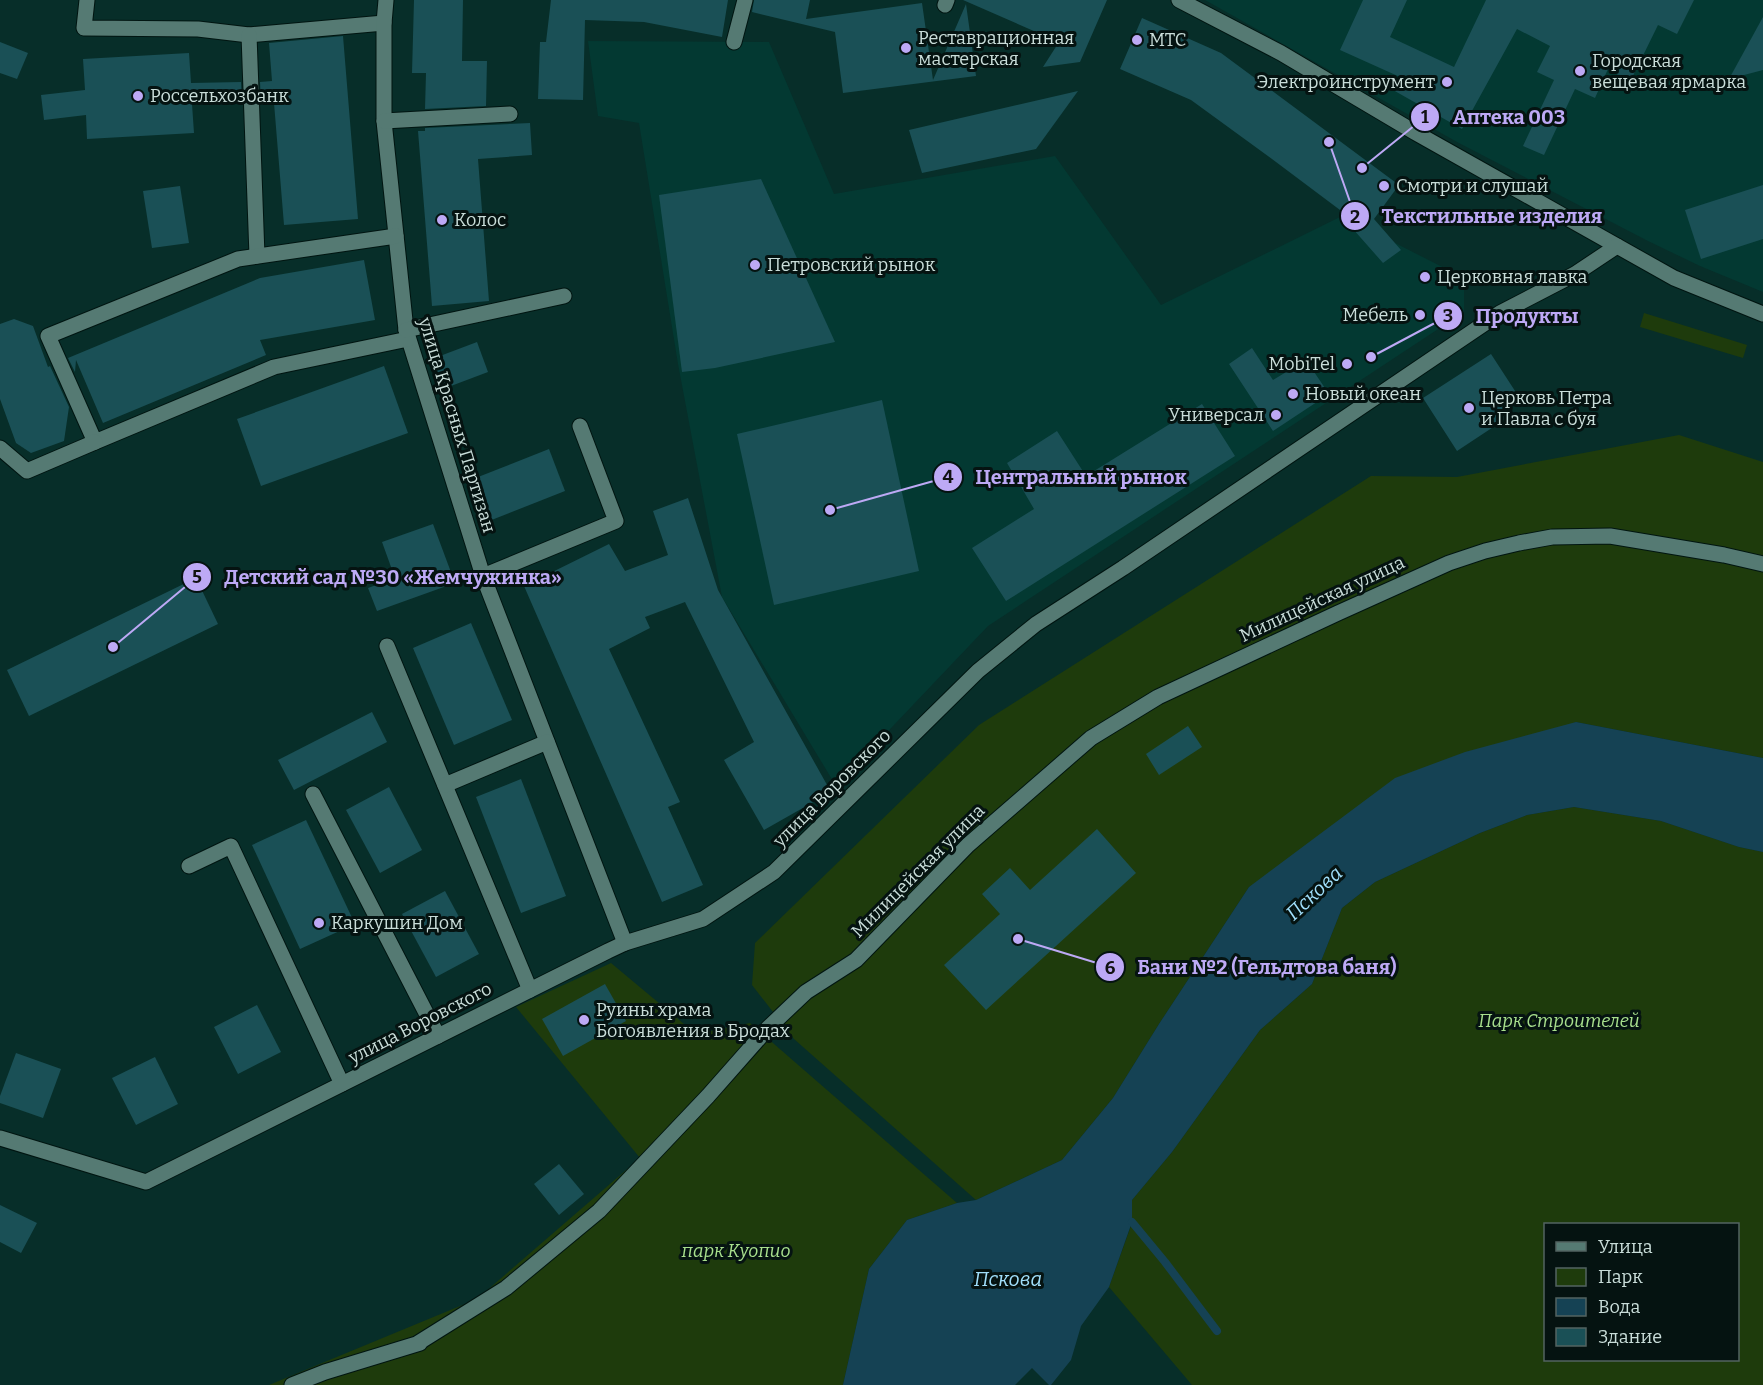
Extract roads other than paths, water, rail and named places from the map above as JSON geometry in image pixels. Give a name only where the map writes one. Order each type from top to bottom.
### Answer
[{"type":"street","points":[[87,0],[84,28],[198,29],[249,35],[384,23]]},
{"type":"street","name":"улица Красных Партизан","points":[[387,0],[384,23],[384,121],[407,335],[483,576],[625,943]]},
{"type":"street","points":[[734,42],[745,0]]},
{"type":"street","points":[[1179,0],[1281,53],[1416,133],[1674,278],[1763,314]]},
{"type":"street","points":[[249,35],[257,256]]},
{"type":"street","points":[[384,121],[510,114]]},
{"type":"street","points":[[95,442],[48,336],[238,259],[396,236]]},
{"type":"street","name":"улица Воровского","points":[[0,1138],[146,1182],[625,943],[703,919],[774,872],[978,671],[1036,624],[1123,568],[1500,313],[1575,274],[1617,246]]},
{"type":"street","points":[[0,448],[27,471],[274,367],[564,296]]},
{"type":"street","points":[[483,576],[616,521],[580,426]]},
{"type":"street","name":"Милицейская улица","points":[[292,1385],[325,1372],[420,1343],[418,1343],[506,1288],[599,1211],[708,1096],[768,1028],[806,993],[856,960],[968,844],[1091,738],[1158,697],[1449,564],[1485,551],[1519,543],[1552,537],[1610,536],[1724,555],[1763,564]]},
{"type":"street","points":[[387,646],[530,990]]},
{"type":"street","points":[[445,785],[547,742]]},
{"type":"street","points":[[313,794],[438,1036]]},
{"type":"street","points":[[189,866],[231,846],[342,1084]]},
{"type":"water","name":"Пскова","points":[[1576,722],[1763,758],[1763,852],[1739,847],[1661,821],[1574,807],[1527,815],[1480,833],[1375,882],[1342,908],[1312,984],[1260,1030],[1172,1152],[1132,1200],[1132,1222],[1109,1287],[1081,1326],[1071,1360],[1051,1385],[1032,1368],[1015,1385],[843,1385],[869,1269],[907,1220],[957,1203],[976,1200],[1062,1160],[1113,1098],[1249,887],[1395,778],[1465,752]]},
{"type":"waterway","points":[[1132,1222],[1217,1331]]},
{"type":"place","name":"МТС","points":[[1137,40]]},
{"type":"place","name":"Реставрационная мастерская","points":[[906,48]]},
{"type":"place","name":"Городская вещевая ярмарка","points":[[1580,71]]},
{"type":"place","name":"Электроинструмент","points":[[1447,82]]},
{"type":"place","name":"Россельхозбанк","points":[[138,96]]},
{"type":"place","name":"Текстильные изделия","points":[[1329,142]]},
{"type":"place","name":"Аптека 003","points":[[1362,168]]},
{"type":"place","name":"Смотри и слушай","points":[[1384,186]]},
{"type":"place","name":"Колос","points":[[442,220]]},
{"type":"place","name":"Петровский рынок","points":[[755,265]]},
{"type":"place","name":"Церковная лавка","points":[[1425,277]]},
{"type":"place","name":"Мебель","points":[[1420,315]]},
{"type":"place","name":"Продукты","points":[[1371,357]]},
{"type":"place","name":"MobiTel","points":[[1347,364]]},
{"type":"place","name":"Новый океан","points":[[1293,394]]},
{"type":"place","name":"Церковь Петра и Павла с буя","points":[[1469,408]]},
{"type":"place","name":"Универсал","points":[[1276,415]]},
{"type":"place","name":"Центральный рынок","points":[[830,510]]},
{"type":"place","name":"Детский сад №30 «Жемчужинка»","points":[[113,647]]},
{"type":"place","name":"Каркушин Дом","points":[[319,923]]},
{"type":"place","name":"Бани №2 (Гельдтова баня)","points":[[1018,939]]},
{"type":"place","name":"Руины храма Богоявления в Бродах","points":[[584,1020]]},
{"type":"park label","name":"Парк Строителей","points":[[1559,1021]]},
{"type":"park label","name":"парк Куопио","points":[[736,1251]]}]
